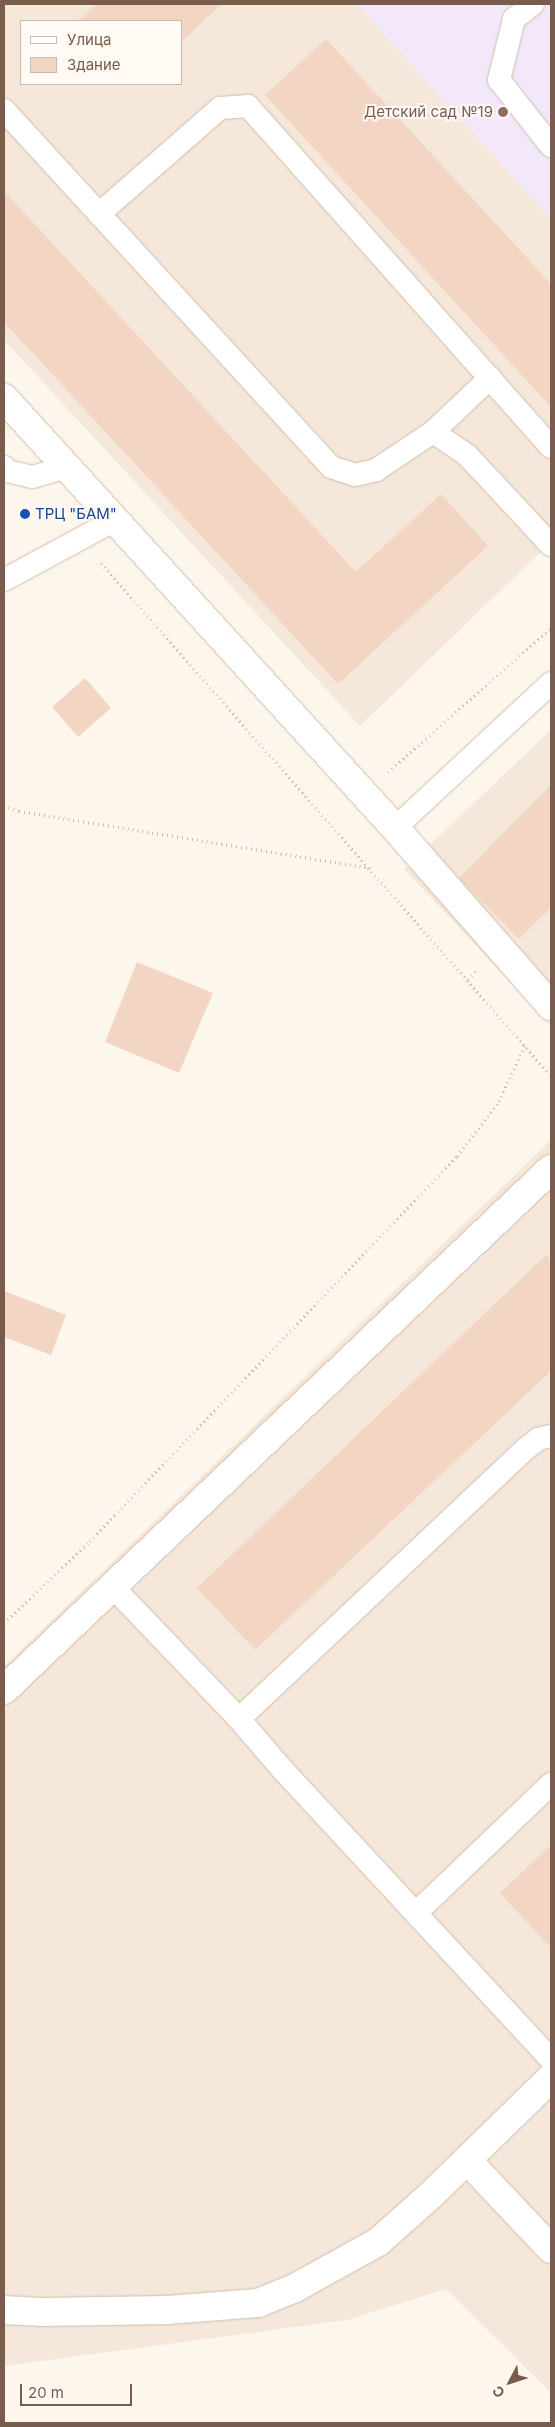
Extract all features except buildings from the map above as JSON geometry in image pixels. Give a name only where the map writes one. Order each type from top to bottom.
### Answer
[{"type":"street","points":[[4,398],[548,996]]},
{"type":"street","points":[[4,1690],[548,1177]]},
{"type":"street","points":[[4,2310],[40,2312],[168,2310],[258,2303],[295,2288],[378,2242],[467,2160],[551,2078]]},
{"type":"street","points":[[467,2160],[551,2249]]},
{"type":"lane","points":[[532,4],[514,19],[499,80],[551,146]]},
{"type":"lane","points":[[99,214],[220,108],[248,106],[551,448]]},
{"type":"lane","points":[[4,110],[331,466],[354,475],[376,470],[433,432],[490,378]]},
{"type":"lane","points":[[433,432],[467,455],[551,545]]},
{"type":"lane","points":[[4,466],[8,471],[32,477],[67,467]]},
{"type":"lane","points":[[4,580],[115,520]]},
{"type":"lane","points":[[395,828],[551,683]]},
{"type":"lane","points":[[239,1719],[527,1448],[538,1439],[551,1436]]},
{"type":"lane","points":[[113,1587],[239,1719],[282,1769],[551,2060]]},
{"type":"lane","points":[[416,1913],[551,1784]]},
{"type":"path","points":[[45,505],[80,539],[551,1076]]},
{"type":"path","points":[[383,777],[551,628]]},
{"type":"path","points":[[4,805],[19,811],[370,868]]},
{"type":"path","points":[[4,1623],[90,1541],[457,1156],[499,1100],[525,1045]]},
{"type":"shaded area","points":[[4,4],[357,4],[551,219],[551,542],[360,726],[4,340]]},
{"type":"shaded area","name":"Детский сад №19","points":[[357,4],[551,4],[551,219]]},
{"type":"shaded area","points":[[551,730],[551,1025],[404,869]]},
{"type":"shaded area","points":[[551,1140],[551,2393],[446,2289],[347,2320],[4,2366],[4,1666]]},
{"type":"place","name":"Детский сад №19","points":[[503,112]]},
{"type":"place","name":"ТРЦ \"БАМ\"","points":[[25,514]]}]
